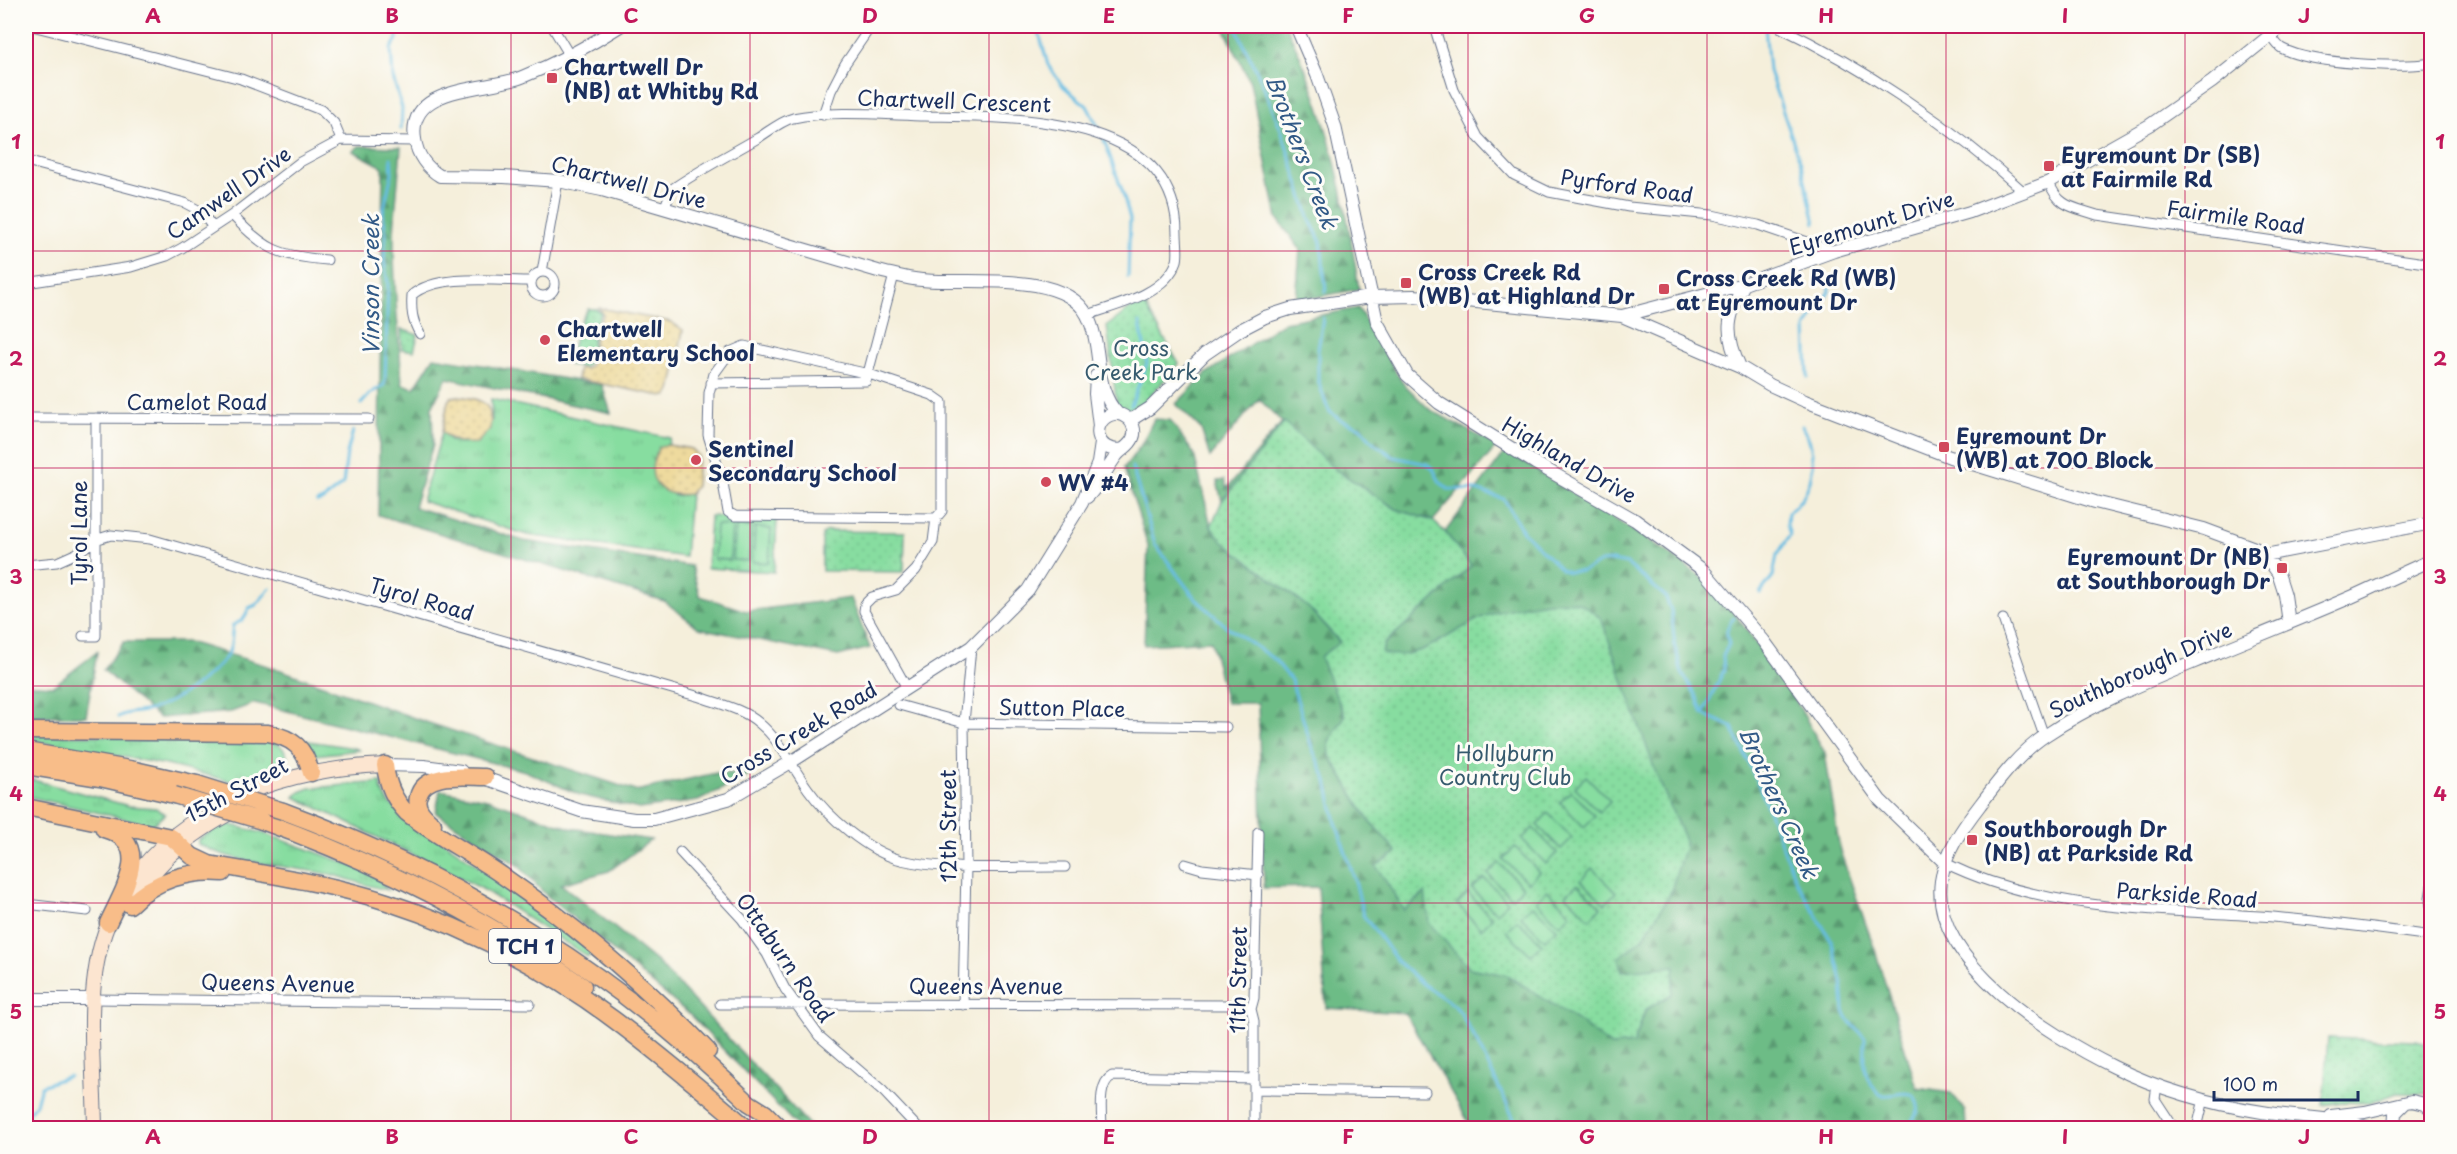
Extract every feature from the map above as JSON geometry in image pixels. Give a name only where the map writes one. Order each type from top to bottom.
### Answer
[{"type":"highway","points":[[26,731],[283,736],[299,745],[308,759],[311,772]]},
{"type":"highway","name":"TCH 1","points":[[26,751],[135,770],[197,784],[334,830],[406,862],[471,895],[535,933],[594,973],[648,1013],[748,1103],[765,1113],[780,1128]]},
{"type":"highway","points":[[385,765],[389,787],[399,805],[421,823],[554,913],[628,975],[691,1033],[765,1113]]},
{"type":"highway","name":"TCH 1","points":[[26,766],[100,778],[174,795],[262,821],[327,845],[398,877],[526,947],[585,987],[701,1080],[752,1128]]},
{"type":"highway","points":[[471,855],[423,815],[419,808],[418,795],[422,788],[434,781],[453,777],[485,777]]},
{"type":"highway","points":[[26,807],[175,841],[199,860],[320,884],[385,901],[451,926],[516,957],[611,1017],[747,1128]]},
{"type":"highway","points":[[26,807],[110,831],[128,843],[132,850],[132,866],[108,923]]},
{"type":"highway","points":[[130,905],[144,892],[172,879],[211,872],[253,872]]},
{"type":"main road","name":"15th Street","points":[[95,1128],[93,999],[97,955],[108,923],[135,876],[223,804],[276,782],[311,772],[385,765]]},
{"type":"main road","name":"15th Street","points":[[108,923],[130,905],[175,841]]},
{"type":"street","points":[[32,26],[241,79],[321,110],[334,123],[341,140],[415,141],[414,125],[424,107],[445,94],[518,79],[570,56],[620,26]]},
{"type":"street","points":[[552,26],[570,56]]},
{"type":"street","points":[[823,115],[831,91],[871,26]]},
{"type":"street","name":"Highland Drive","points":[[1296,26],[1335,126],[1377,322],[1407,375],[1439,404],[1535,463],[1635,520],[1703,570],[1764,641],[1880,800],[1945,863]]},
{"type":"street","name":"Pyrford Road","points":[[1434,26],[1454,90],[1478,138],[1514,175],[1549,192],[1629,207],[1712,215],[1758,225],[1834,251]]},
{"type":"street","points":[[1777,26],[1820,46],[1881,85],[2000,169],[2024,192]]},
{"type":"street","name":"Eyremount Drive","points":[[1744,284],[1834,251],[1970,212],[2049,182],[2150,125],[2212,81],[2282,26]]},
{"type":"street","points":[[2271,35],[2280,48],[2320,59],[2376,63],[2432,63]]},
{"type":"street","name":"Chartwell Crescent","points":[[664,209],[672,189],[692,174],[791,118],[823,115],[988,117],[1064,124],[1126,145],[1146,159],[1171,190],[1177,225],[1177,260],[1161,284],[1129,302],[1087,315]]},
{"type":"street","name":"Camwell Drive","points":[[26,283],[149,262],[182,248],[212,226],[232,215],[286,171],[341,140]]},
{"type":"street","name":"Chartwell Drive","points":[[415,141],[429,169],[440,176],[497,176],[558,181],[894,275],[921,280],[1033,283],[1072,300],[1087,315]]},
{"type":"street","points":[[26,160],[186,203],[200,211],[212,226]]},
{"type":"street","points":[[542,272],[558,181]]},
{"type":"street","name":"Fairmile Road","points":[[2049,182],[2060,202],[2097,215],[2432,264]]},
{"type":"street","points":[[232,215],[253,236],[271,249],[292,256],[327,260]]},
{"type":"street","points":[[542,272],[550,274],[554,281],[554,288],[549,294],[541,296],[534,292],[531,281],[535,275],[542,272]]},
{"type":"street","points":[[711,383],[862,383],[866,381],[894,275]]},
{"type":"street","points":[[420,334],[413,324],[411,308],[412,295],[418,290],[431,284],[458,281],[531,281]]},
{"type":"street","points":[[1622,316],[1744,284]]},
{"type":"street","points":[[1740,367],[1734,354],[1728,327],[1733,305],[1744,284]]},
{"type":"street","points":[[1099,426],[1106,417],[1134,418],[1150,408],[1205,354],[1240,330],[1265,316],[1311,306],[1371,297],[1414,296],[1622,316],[1740,367],[1770,385],[1950,457],[2095,502],[2232,538],[2265,555],[2278,573],[2285,595],[2289,623]]},
{"type":"street","points":[[1087,315],[1097,343],[1102,389],[1107,402],[1132,424],[1134,436]]},
{"type":"street","points":[[907,688],[864,611],[865,604],[872,597],[896,590],[916,570],[933,542],[936,519],[942,511],[942,402],[932,395],[869,374],[744,346],[737,347],[730,352],[714,374],[711,383],[708,435],[723,483],[728,512],[735,516],[936,519]]},
{"type":"street","points":[[1099,360],[1095,394],[1101,443],[1111,450],[1128,446],[1143,425],[1150,408]]},
{"type":"street","name":"Camelot Road","points":[[26,418],[369,419]]},
{"type":"street","name":"Tyrol Lane","points":[[83,636],[96,636],[96,418]]},
{"type":"street","name":"Cross Creek Road","points":[[385,765],[434,767],[485,777],[581,811],[634,819],[654,819],[728,799],[791,762],[970,647],[1028,590],[1082,503],[1098,463],[1101,443]]},
{"type":"street","name":"Cross Creek Road","points":[[1082,503],[1102,481],[1123,449]]},
{"type":"street","points":[[2265,555],[2432,524]]},
{"type":"street","name":"Tyrol Road","points":[[26,565],[47,565],[57,562],[77,553],[95,540],[111,535],[165,542],[700,697],[739,711],[759,723],[791,762],[809,790],[835,819],[866,843],[900,860],[966,867],[1065,867]]},
{"type":"street","name":"Southborough Drive","points":[[2369,1128],[2321,1117],[2265,1112],[2204,1100],[2157,1085],[2114,1067],[2054,1032],[2000,995],[1981,975],[1963,954],[1942,907],[1941,883],[1945,863],[1962,828],[2002,776],[2044,735],[2098,705],[2349,598],[2432,560]]},
{"type":"street","points":[[2003,619],[2044,735]]},
{"type":"street","name":"12th Street","points":[[963,1005],[966,867],[964,723],[970,647]]},
{"type":"street","name":"Sutton Place","points":[[899,705],[964,723],[1226,727]]},
{"type":"street","name":"11th Street","points":[[1254,1128],[1254,1021],[1251,1009],[1254,998],[1258,832]]},
{"type":"street","name":"Ottaburn Road","points":[[680,852],[741,919],[767,954],[785,989],[819,1036],[883,1091],[918,1128]]},
{"type":"street","name":"Parkside Road","points":[[1945,863],[1972,876],[2059,900],[2100,906],[2262,916],[2432,936]]},
{"type":"street","points":[[1185,864],[1203,869],[1258,875]]},
{"type":"street","points":[[2432,886],[2430,898],[2432,917]]},
{"type":"street","points":[[26,904],[87,911]]},
{"type":"street","name":"Queens Avenue","points":[[26,999],[530,1004]]},
{"type":"street","name":"Queens Avenue","points":[[720,1004],[1241,1005],[1251,1009]]},
{"type":"street","points":[[1102,1128],[1102,1092],[1104,1084],[1112,1076],[1254,1079]]},
{"type":"street","points":[[2157,1085],[2155,1099],[2174,1128]]},
{"type":"street","points":[[1254,1090],[1425,1092]]},
{"type":"street","points":[[2197,1128],[2204,1100]]},
{"type":"street","name":"Southborough Drive","points":[[2321,1117],[2366,1112],[2412,1101],[2429,1106]]},
{"type":"street","points":[[2394,1128],[2395,1113],[2405,1103]]},
{"type":"green space","points":[[1223,26],[1286,26],[1313,89],[1333,154],[1348,220],[1359,289],[1296,301],[1300,249],[1277,218],[1250,82]]},
{"type":"green space","points":[[359,146],[401,147],[394,254],[402,384],[414,388],[434,357],[602,385],[611,413],[447,378],[432,407],[433,445],[414,507],[524,541],[691,566],[700,596],[746,611],[851,598],[870,648],[838,656],[699,628],[664,601],[378,515],[383,167],[353,151]]},
{"type":"green space","name":"Cross Creek Park","points":[[1142,300],[1179,364],[1134,414],[1129,414],[1117,407],[1107,326]]},
{"type":"green space","points":[[1358,308],[1402,382],[1429,409],[1497,446],[1433,521],[1396,509],[1336,470],[1284,423],[1222,501],[1217,481],[1224,480],[1227,488],[1282,422],[1259,399],[1210,457],[1201,429],[1176,404],[1206,374],[1284,322]]},
{"type":"green space","points":[[588,309],[596,309],[601,313],[594,327],[590,360],[584,367],[569,365],[578,329]]},
{"type":"green space","points":[[401,329],[418,335],[414,351],[402,349]]},
{"type":"green space","points":[[491,399],[670,438],[668,445],[659,447],[674,496],[690,494],[685,557],[527,535],[422,501],[442,432],[450,440],[464,444],[492,420]]},
{"type":"green space","points":[[1154,419],[1170,420],[1194,454],[1211,526],[1223,542],[1309,608],[1340,643],[1321,657],[1345,717],[1329,741],[1330,756],[1368,819],[1397,852],[1404,910],[1425,893],[1469,968],[1507,975],[1577,1020],[1611,1046],[1634,1044],[1645,1010],[1622,971],[1619,958],[1644,937],[1686,844],[1657,776],[1484,617],[1426,649],[1396,657],[1382,653],[1384,644],[1471,566],[1445,532],[1506,451],[1666,551],[1717,589],[1791,692],[1825,753],[1840,851],[1875,950],[1917,1088],[1951,1093],[1965,1110],[1966,1128],[1472,1128],[1405,1013],[1326,1008],[1318,887],[1264,888],[1258,703],[1226,703],[1211,641],[1144,645],[1148,546],[1124,468],[1141,445]]},
{"type":"green space","name":"Hollyburn Country Club","points":[[1284,422],[1336,470],[1396,509],[1433,521],[1445,532],[1471,566],[1384,644],[1382,653],[1396,655],[1422,650],[1483,617],[1530,605],[1557,602],[1578,603],[1601,618],[1657,776],[1686,843],[1670,894],[1644,937],[1619,958],[1622,971],[1675,966],[1672,994],[1645,1010],[1634,1044],[1611,1046],[1577,1020],[1507,975],[1469,968],[1429,923],[1425,893],[1404,910],[1376,866],[1397,852],[1368,819],[1330,756],[1329,741],[1345,716],[1320,657],[1340,642],[1309,608],[1223,542],[1211,526],[1222,501]]},
{"type":"green space","points":[[710,516],[777,520],[774,572],[707,568]]},
{"type":"green space","points":[[716,525],[732,526],[730,560],[714,559]]},
{"type":"green space","points":[[736,526],[751,527],[749,561],[733,560]]},
{"type":"green space","points":[[755,527],[771,529],[769,563],[753,562]]},
{"type":"green space","points":[[827,531],[905,532],[904,572],[822,571],[822,535]]},
{"type":"green space","points":[[124,642],[188,642],[281,670],[420,720],[636,791],[716,773],[752,774],[698,801],[639,809],[580,795],[525,771],[255,703],[231,712],[159,718],[103,670]]},
{"type":"green space","points":[[97,652],[86,716],[26,716],[26,684],[53,686]]},
{"type":"green space","points":[[26,735],[259,737],[281,746],[288,759],[281,769],[242,784],[167,765],[26,739]]},
{"type":"green space","points":[[302,740],[355,748],[359,750],[315,755]]},
{"type":"green space","points":[[1586,776],[1610,801],[1599,812],[1575,787]]},
{"type":"green space","points":[[26,778],[129,806],[156,808],[165,814],[152,825],[26,796]]},
{"type":"green space","points":[[382,782],[381,789],[390,804],[507,886],[592,950],[588,957],[481,888],[295,797],[310,788]]},
{"type":"green space","points":[[440,790],[487,799],[570,828],[651,840],[609,871],[561,884],[658,963],[812,1128],[799,1128],[691,1016],[545,894],[519,866],[436,813]]},
{"type":"green space","points":[[1571,791],[1595,816],[1584,827],[1560,802]]},
{"type":"green space","points":[[1548,813],[1572,838],[1561,849],[1537,825]]},
{"type":"green space","points":[[224,823],[266,834],[371,872],[388,890],[334,875],[247,861],[198,844],[198,840]]},
{"type":"green space","points":[[1533,828],[1557,853],[1546,864],[1522,839]]},
{"type":"green space","points":[[1515,847],[1539,872],[1528,883],[1503,859]]},
{"type":"green space","points":[[1499,863],[1523,887],[1512,898],[1488,874]]},
{"type":"green space","points":[[1592,868],[1616,892],[1605,904],[1581,880]]},
{"type":"green space","points":[[1484,878],[1508,902],[1496,913],[1472,889]]},
{"type":"green space","points":[[1577,884],[1601,907],[1590,919],[1566,895]]},
{"type":"green space","points":[[1547,890],[1571,914],[1560,925],[1536,901]]},
{"type":"green space","points":[[1468,893],[1492,918],[1481,929],[1457,904]]},
{"type":"green space","points":[[1532,905],[1557,929],[1545,940],[1521,916]]},
{"type":"green space","points":[[1517,920],[1542,944],[1531,955],[1506,931]]},
{"type":"green space","points":[[2328,1038],[2416,1041],[2431,1045],[2431,1094],[2397,1093],[2370,1103],[2342,1102],[2323,1105]]},
{"type":"sand","points":[[599,308],[671,322],[683,330],[671,391],[667,396],[577,379],[579,368],[586,369],[591,365],[596,330],[603,314]]},
{"type":"sand","points":[[459,396],[480,401],[485,404],[490,413],[490,429],[477,443],[458,442],[442,432],[448,401],[451,397]]},
{"type":"sand","points":[[668,445],[692,449],[698,455],[696,486],[690,494],[669,493],[656,483],[652,468],[654,458],[659,447]]},
{"type":"waterway","name":"Vinson Creek","points":[[397,26],[397,39],[391,49],[393,78],[402,108],[401,129]]},
{"type":"waterway","points":[[1037,26],[1048,65],[1063,86],[1087,106],[1099,129]]},
{"type":"waterway","name":"Brothers Creek","points":[[1235,26],[1282,132],[1310,220],[1321,242],[1326,292]]},
{"type":"waterway","points":[[1765,26],[1769,71],[1801,164],[1815,223]]},
{"type":"waterway","points":[[1104,140],[1130,219],[1128,277]]},
{"type":"waterway","name":"Vinson Creek","points":[[361,404],[371,393],[384,385],[385,381],[388,283],[384,260],[386,234],[383,212],[392,173],[391,158]]},
{"type":"waterway","points":[[1808,378],[1806,328],[1819,304],[1829,292],[1831,281]]},
{"type":"waterway","name":"Brothers Creek","points":[[1323,318],[1318,350],[1318,380],[1330,412],[1341,420],[1360,427],[1374,443],[1394,457],[1427,464],[1448,489],[1476,490],[1504,499],[1523,532],[1561,569],[1568,572],[1583,571],[1601,562],[1612,561],[1627,564],[1665,596],[1671,610],[1675,646],[1682,673],[1696,695],[1703,714],[1732,727],[1757,781],[1796,881],[1832,942],[1842,981],[1844,1011],[1847,1018],[1865,1038],[1865,1070],[1870,1083],[1881,1095],[1906,1093],[1914,1095],[1918,1113],[1906,1128]]},
{"type":"waterway","points":[[1131,405],[1147,363],[1140,323]]},
{"type":"waterway","points":[[1760,593],[1773,576],[1777,555],[1790,535],[1787,525],[1788,512],[1802,498],[1810,481],[1812,453],[1802,426]]},
{"type":"waterway","name":"Vinson Creek","points":[[317,502],[343,484],[347,453],[353,431]]},
{"type":"waterway","points":[[1132,467],[1155,544],[1182,581],[1195,598],[1226,626],[1275,660],[1291,680],[1312,748],[1327,781],[1336,823],[1356,884],[1363,915],[1398,962],[1460,1012],[1514,1119],[1523,1128]]},
{"type":"waterway","name":"Vinson Creek","points":[[118,717],[160,706],[201,681],[226,657],[231,646],[233,625],[243,620],[249,608],[256,605],[270,588]]},
{"type":"waterway","points":[[1703,714],[1724,670],[1723,656],[1729,644],[1727,631],[1734,618]]},
{"type":"waterway","name":"Vinson Creek","points":[[26,1127],[30,1123],[28,1113],[36,1104],[41,1086],[69,1076]]},
{"type":"place","name":"Chartwell Dr (NB) at Whitby Rd","points":[[552,78]]},
{"type":"place","name":"Eyremount Dr (SB) at Fairmile Rd","points":[[2049,166]]},
{"type":"place","name":"Cross Creek Rd (WB) at Highland Dr","points":[[1406,283]]},
{"type":"place","name":"Cross Creek Rd (WB) at Eyremount Dr","points":[[1664,289]]},
{"type":"place","name":"Chartwell Elementary School","points":[[545,340]]},
{"type":"place","name":"Eyremount Dr (WB) at 700 Block","points":[[1944,447]]},
{"type":"place","name":"Sentinel Secondary School","points":[[696,460]]},
{"type":"place","name":"WV #4","points":[[1046,482]]},
{"type":"place","name":"Eyremount Dr (NB) at Southborough Dr","points":[[2282,568]]},
{"type":"place","name":"Southborough Dr (NB) at Parkside Rd","points":[[1972,840]]}]
